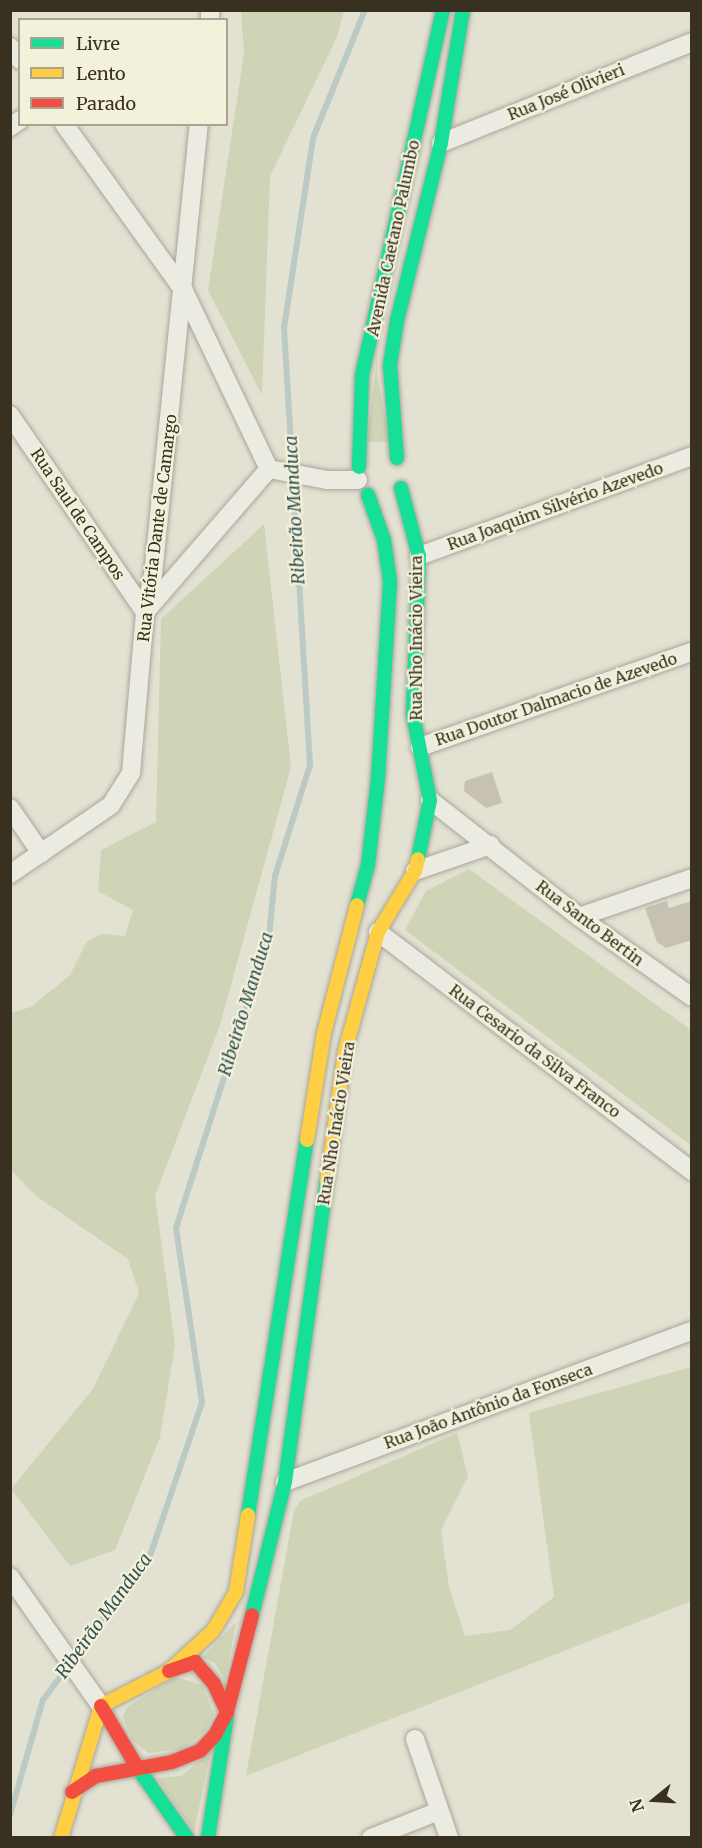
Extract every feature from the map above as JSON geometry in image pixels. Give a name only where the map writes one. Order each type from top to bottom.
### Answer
[{"type":"main road","name":"Avenida Caetano Palumbo","points":[[361,481],[362,375],[443,10]]},
{"type":"main road","name":"Avenida Caetano Palumbo","points":[[401,489],[405,474],[386,454],[396,406],[390,365],[397,321],[441,143],[463,10]]},
{"type":"main road","points":[[386,454],[361,481],[386,499],[401,489]]},
{"type":"main road","name":"Rua Nho Inácio Vieira","points":[[169,1671],[213,1632],[236,1592],[324,1033],[373,867],[390,581],[384,540],[361,481]]},
{"type":"main road","name":"Rua Nho Inácio Vieira","points":[[227,1712],[285,1482],[345,1051],[378,932],[406,872],[430,800],[413,715],[419,556],[401,489]]},
{"type":"main road","points":[[61,1838],[72,1791],[101,1706],[169,1671],[195,1662],[214,1684],[227,1712],[208,1838]]},
{"type":"main road","points":[[101,1706],[137,1767],[187,1838]]},
{"type":"main road","points":[[72,1791],[96,1776],[172,1762],[201,1750],[215,1735],[227,1712]]},
{"type":"street","name":"Rua José Olivieri","points":[[441,143],[692,42]]},
{"type":"street","points":[[65,126],[184,291],[276,470]]},
{"type":"street","name":"Rua Vitória Dante de Camargo","points":[[10,874],[111,805],[131,772],[145,612],[153,575],[184,291],[199,126]]},
{"type":"street","name":"Rua Saul de Campos","points":[[10,415],[145,612]]},
{"type":"street","name":"Rua Joaquim Silvério Azevedo","points":[[419,556],[692,456]]},
{"type":"street","points":[[276,470],[328,480],[361,481]]},
{"type":"street","points":[[145,612],[276,470]]},
{"type":"street","name":"Rua Doutor Dalmacio de Azevedo","points":[[420,747],[692,652]]},
{"type":"street","name":"Rua Santo Bertin","points":[[430,800],[491,845],[579,917],[692,997]]},
{"type":"street","points":[[10,808],[41,853]]},
{"type":"street","points":[[406,872],[491,845]]},
{"type":"street","points":[[579,917],[692,878]]},
{"type":"street","name":"Rua Cesario da Silva Franco","points":[[378,932],[692,1170]]},
{"type":"street","name":"Rua João Antônio da Fonseca","points":[[285,1482],[692,1331]]},
{"type":"street","points":[[10,1577],[101,1706]]},
{"type":"street","points":[[415,1739],[448,1838]]},
{"type":"street","points":[[371,1838],[439,1811]]},
{"type":"green space","points":[[241,11],[344,11],[337,37],[270,176],[262,395],[208,290],[244,54]]},
{"type":"green space","points":[[377,357],[377,375],[390,442],[367,442]]},
{"type":"green space","points":[[264,524],[291,767],[220,1025],[155,1196],[175,1345],[160,1437],[115,1550],[70,1566],[11,1489],[93,1389],[139,1293],[128,1259],[36,1196],[11,1170],[11,1013],[31,1007],[70,975],[87,941],[101,934],[125,936],[133,910],[98,891],[101,850],[156,822],[161,619]]},
{"type":"green space","points":[[469,869],[691,1030],[691,1145],[405,930],[426,891]]},
{"type":"green space","points":[[691,1367],[691,1601],[246,1776],[294,1511],[300,1501],[457,1433],[468,1476],[441,1530],[449,1587],[465,1636],[510,1630],[554,1597],[529,1413]]},
{"type":"green space","points":[[236,1622],[225,1680],[215,1663],[203,1657]]},
{"type":"green space","points":[[175,1677],[202,1685],[214,1714],[205,1731],[183,1749],[148,1753],[132,1739],[123,1717],[127,1707]]},
{"type":"green space","points":[[211,1751],[194,1831],[157,1778],[181,1776]]},
{"type":"building","points":[[492,772],[502,803],[486,808],[464,791],[465,781]]},
{"type":"building","points":[[667,901],[669,908],[692,901],[692,940],[666,948],[657,942],[645,908]]},
{"type":"waterway","name":"Ribeirão Manduca","points":[[10,1815],[43,1700],[150,1556],[202,1402],[176,1228],[269,936],[275,876],[310,765],[284,328],[313,138],[365,10]]},
{"type":"traffic: fast","points":[[359,467],[362,375],[443,10]]},
{"type":"traffic: fast","points":[[397,458],[390,365],[397,321],[441,143],[463,10]]},
{"type":"traffic: fast","points":[[401,488],[419,556],[413,715],[430,800],[418,859]]},
{"type":"traffic: fast","points":[[357,905],[368,865],[378,779],[390,581],[384,540],[368,495]]},
{"type":"traffic: fast","points":[[248,1515],[307,1140]]},
{"type":"traffic: fast","points":[[252,1615],[285,1482],[327,1181]]},
{"type":"traffic: fast","points":[[208,1838],[227,1715]]},
{"type":"traffic: fast","points":[[137,1767],[187,1838]]},
{"type":"traffic: slow","points":[[327,1181],[345,1051],[378,932],[415,871],[418,859]]},
{"type":"traffic: slow","points":[[307,1140],[324,1033],[357,905]]},
{"type":"traffic: slow","points":[[61,1838],[101,1706],[169,1671],[213,1631],[236,1592],[248,1515]]},
{"type":"traffic: jam","points":[[72,1792],[96,1776],[172,1762],[201,1750],[215,1735],[227,1712],[252,1615]]},
{"type":"traffic: jam","points":[[169,1671],[195,1662],[214,1684],[227,1712]]},
{"type":"traffic: jam","points":[[101,1706],[137,1767]]}]
